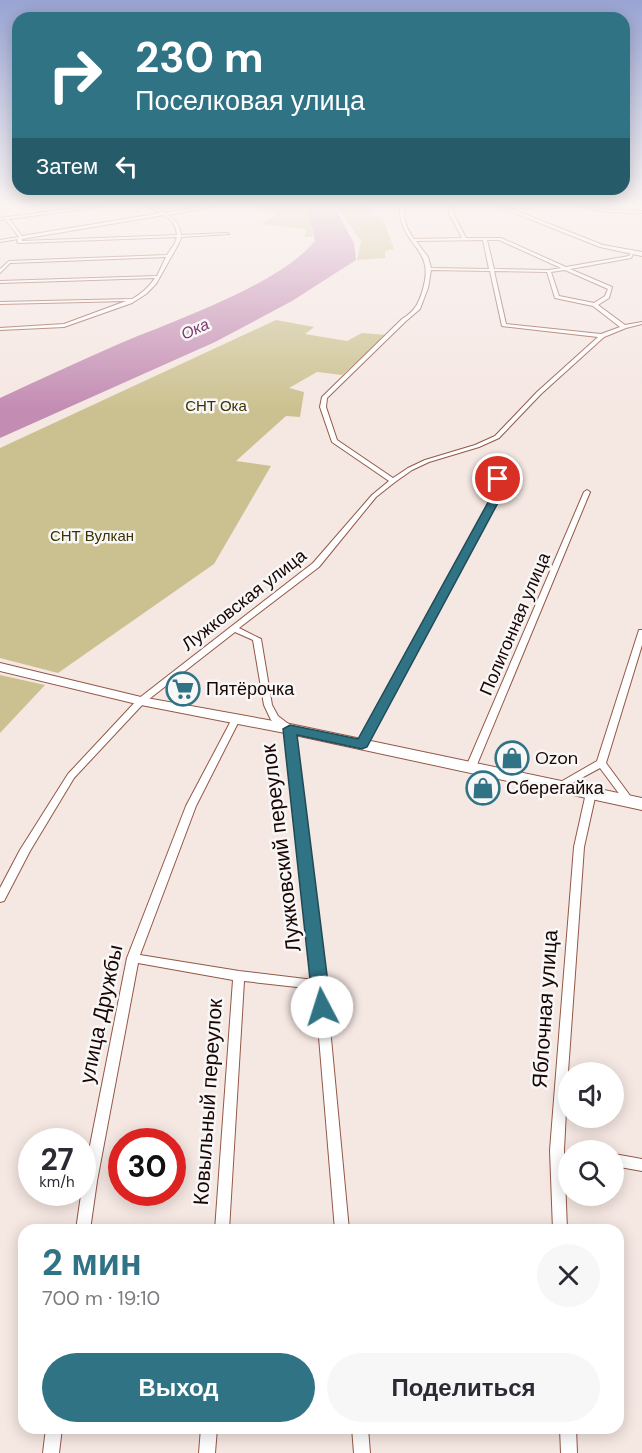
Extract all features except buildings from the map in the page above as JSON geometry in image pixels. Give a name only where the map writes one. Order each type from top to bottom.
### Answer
[{"type":"highway","points":[[0,667],[141,701],[290,729],[635,802]]},
{"type":"street","points":[[0,329],[59,327],[110,311],[151,288],[160,274]]},
{"type":"street","points":[[393,481],[334,441],[323,407],[324,398],[404,320],[419,309],[429,274]]},
{"type":"street","points":[[493,274],[504,325],[602,336]]},
{"type":"street","points":[[550,274],[557,297],[595,305],[624,327]]},
{"type":"street","points":[[577,274],[610,288],[607,297],[595,305]]},
{"type":"street","points":[[0,282],[158,277]]},
{"type":"street","points":[[0,303],[133,300]]},
{"type":"street","name":"Лужковская улица","points":[[0,898],[25,850],[71,776],[141,701],[316,565],[374,496],[393,481],[410,469],[428,461],[477,446],[496,437],[539,393],[602,336],[642,323]]},
{"type":"street","points":[[362,744],[502,486],[498,479],[482,468]]},
{"type":"street","name":"Полигонная улица","points":[[471,767],[587,492]]},
{"type":"street","name":"Лужковский переулок","points":[[234,629],[256,639],[268,705],[274,718],[290,729],[320,985],[341,1224]]},
{"type":"street","points":[[560,786],[602,763],[642,632]]},
{"type":"street","name":"улица Дружбы","points":[[84,1224],[90,1180],[133,958],[191,806],[236,719]]},
{"type":"street","points":[[602,763],[635,802]]},
{"type":"street","name":"Яблочная улица","points":[[564,1140],[579,847],[591,793]]},
{"type":"street","points":[[133,958],[239,976],[320,985]]},
{"type":"street","name":"Ковыльный переулок","points":[[222,1224],[239,976]]},
{"type":"street","points":[[624,1162],[642,1165]]},
{"type":"street","name":"Яблочная улица","points":[[560,1224],[561,1206]]},
{"type":"street","points":[[51,1453],[53,1434]]},
{"type":"street","points":[[207,1453],[209,1434]]},
{"type":"street","points":[[360,1434],[362,1453]]},
{"type":"street","points":[[568,1434],[569,1453]]},
{"type":"green space","name":"СНТ Вулкан","points":[[276,320],[314,327],[305,334],[347,341],[362,333],[387,335],[342,375],[317,372],[289,388],[304,392],[300,417],[286,416],[236,461],[271,466],[214,564],[58,673],[0,658],[0,448]]},
{"type":"green space","points":[[0,675],[45,685],[0,733]]},
{"type":"water","name":"Ока","points":[[274,274],[334,274],[292,301],[215,342],[0,438],[0,398],[121,343],[225,300]]},
{"type":"place","name":"Пятёрочка","points":[[183,689]]},
{"type":"place","name":"Ozon","points":[[512,758]]},
{"type":"place","name":"Сберегайка","points":[[483,788]]},
{"type":"route","points":[[322,1007],[290,729],[362,744],[502,486],[498,479]]},
{"type":"park label","name":"СНТ Ока","points":[[216,406]]}]
